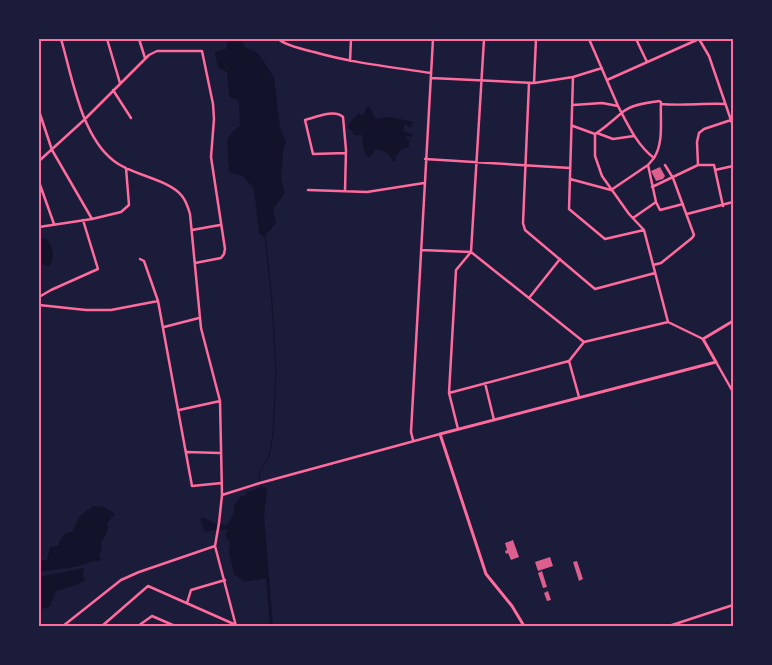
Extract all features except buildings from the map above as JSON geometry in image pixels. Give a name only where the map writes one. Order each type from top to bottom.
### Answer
[{"type":"street","points":[[61,39],[84,120],[104,150],[113,161],[176,190],[186,204],[192,230],[199,318],[220,401],[222,495],[215,546],[236,626]]},
{"type":"street","points":[[107,39],[120,83]]},
{"type":"street","points":[[139,39],[144,58]]},
{"type":"street","points":[[278,39],[308,51],[350,61],[431,73]]},
{"type":"street","points":[[350,61],[351,39]]},
{"type":"street","points":[[413,440],[411,432],[433,39]]},
{"type":"street","points":[[458,429],[449,393],[456,270],[471,252],[484,39]]},
{"type":"street","points":[[534,83],[536,39]]},
{"type":"street","points":[[589,39],[618,106],[634,136],[645,151],[654,158]]},
{"type":"street","points":[[636,39],[647,63]]},
{"type":"street","points":[[607,80],[699,39],[709,56],[733,126]]},
{"type":"street","points":[[39,161],[84,120],[144,58],[157,51],[202,51],[213,104],[214,126],[211,157],[224,248],[223,256],[214,260],[195,263]]},
{"type":"street","points":[[431,78],[534,83],[573,77],[602,68]]},
{"type":"street","points":[[573,77],[569,209],[605,239],[644,230]]},
{"type":"street","points":[[529,83],[524,228],[596,290],[655,273]]},
{"type":"street","points":[[113,90],[131,118]]},
{"type":"street","points":[[668,322],[644,230],[602,176],[595,156],[596,134],[626,110],[641,104],[659,101],[661,104],[676,105],[698,103],[725,104]]},
{"type":"street","points":[[573,105],[602,103],[618,106]]},
{"type":"street","points":[[570,179],[611,190],[648,166],[659,148],[661,104]]},
{"type":"street","points":[[39,111],[52,150],[92,219]]},
{"type":"street","points":[[345,191],[346,153],[344,119],[342,115],[329,114],[305,120],[313,154],[346,153]]},
{"type":"street","points":[[698,165],[696,142],[699,133],[704,129],[731,120]]},
{"type":"street","points":[[572,126],[613,139],[634,136]]},
{"type":"street","points":[[425,159],[570,168]]},
{"type":"street","points":[[653,265],[661,263],[694,236],[693,228],[673,178],[665,165]]},
{"type":"street","points":[[652,187],[698,165],[714,165],[723,206]]},
{"type":"street","points":[[648,166],[656,202],[660,210],[683,204]]},
{"type":"street","points":[[715,170],[733,166]]},
{"type":"street","points":[[39,227],[92,219],[121,212],[129,205],[126,168]]},
{"type":"street","points":[[39,182],[54,224]]},
{"type":"street","points":[[308,190],[372,192],[424,183]]},
{"type":"street","points":[[633,218],[656,202]]},
{"type":"street","points":[[687,214],[733,202]]},
{"type":"street","points":[[39,297],[98,269],[83,220]]},
{"type":"street","points":[[192,230],[220,225]]},
{"type":"street","points":[[421,250],[471,252],[584,342]]},
{"type":"street","points":[[140,259],[144,261],[158,301],[164,327],[192,486],[222,483]]},
{"type":"street","points":[[528,298],[560,260]]},
{"type":"street","points":[[39,305],[86,310],[111,310],[158,301]]},
{"type":"street","points":[[164,327],[199,318]]},
{"type":"street","points":[[449,393],[569,361],[584,342],[668,322],[703,339],[733,392]]},
{"type":"street","points":[[703,339],[733,322]]},
{"type":"street","points":[[569,361],[580,397]]},
{"type":"street","points":[[222,495],[413,440],[716,362]]},
{"type":"street","points":[[485,383],[494,420]]},
{"type":"street","points":[[179,410],[220,401]]},
{"type":"street","points":[[440,434],[486,574],[512,606],[524,626]]},
{"type":"street","points":[[187,452],[221,453]]},
{"type":"street","points":[[63,626],[121,580],[215,546]]},
{"type":"street","points":[[187,603],[191,590],[225,580]]},
{"type":"street","points":[[102,626],[145,587],[150,587],[236,626]]},
{"type":"street","points":[[668,626],[733,605]]},
{"type":"street","points":[[138,626],[152,616],[175,626]]},
{"type":"shaded area","points":[[228,39],[242,39],[245,47],[256,52],[261,57],[274,78],[280,128],[286,142],[283,151],[281,180],[285,193],[273,209],[276,223],[264,237],[259,233],[254,189],[243,176],[229,172],[227,140],[233,131],[240,126],[239,103],[238,100],[230,97],[227,72],[218,67],[215,54],[217,51],[226,49]]},
{"type":"shaded area","points":[[368,106],[375,119],[390,117],[414,122],[410,128],[404,125],[404,131],[413,135],[412,137],[406,136],[407,140],[409,139],[409,147],[402,149],[396,156],[396,161],[393,161],[386,152],[381,150],[375,150],[369,158],[364,150],[362,135],[355,135],[348,126],[359,113],[362,116]]},
{"type":"shaded area","points":[[39,238],[47,239],[53,256],[49,266],[42,264],[40,266],[39,275]]},
{"type":"shaded area","points":[[262,487],[267,488],[264,516],[273,626],[270,626],[266,578],[245,582],[234,574],[229,552],[230,542],[225,535],[228,530],[205,532],[200,519],[204,518],[216,524],[227,525],[234,513],[234,506],[241,496],[245,496],[247,492]]},
{"type":"shaded area","points":[[93,506],[104,507],[115,514],[107,523],[107,533],[101,542],[102,547],[99,556],[101,559],[80,566],[39,572],[39,560],[47,560],[50,547],[58,546],[63,536],[72,532],[80,516]]},
{"type":"shaded area","points":[[84,568],[83,576],[85,580],[79,584],[56,591],[50,606],[39,610],[39,577]]},
{"type":"waterway","points":[[261,487],[259,473],[269,456],[273,434],[276,371],[272,302],[265,235]]}]
